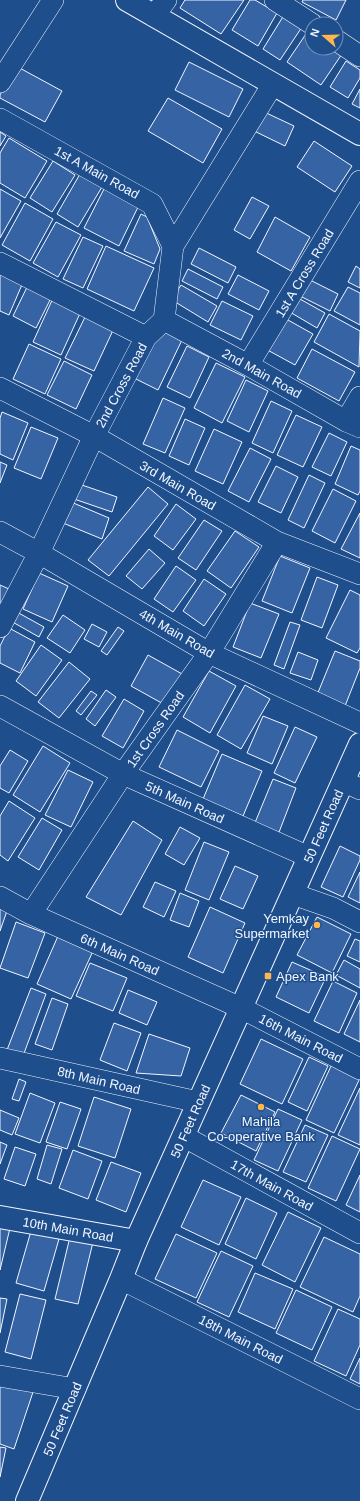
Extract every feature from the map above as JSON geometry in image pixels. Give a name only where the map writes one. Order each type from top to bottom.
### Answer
[{"type":"main road","points":[[127,0],[160,8],[273,84],[360,134]]},
{"type":"main road","name":"50 Feet Road","points":[[27,1501],[136,1240],[309,857],[352,785],[360,744]]},
{"type":"main road","name":"10th Main Road","points":[[0,1217],[136,1240]]},
{"type":"street","points":[[0,82],[54,0]]},
{"type":"street","points":[[275,0],[304,19]]},
{"type":"street","points":[[344,45],[360,56]]},
{"type":"street","points":[[164,320],[173,246],[273,84]]},
{"type":"street","name":"1st A Main Road","points":[[0,118],[152,204],[173,246]]},
{"type":"street","name":"1st A Cross Road","points":[[248,365],[360,181]]},
{"type":"street","points":[[0,263],[146,337]]},
{"type":"street","name":"2nd Main Road","points":[[164,320],[353,424]]},
{"type":"street","name":"2nd Cross Road","points":[[0,627],[38,553],[94,436],[146,337],[164,320]]},
{"type":"street","name":"3rd Main Road","points":[[0,388],[94,436],[277,542],[360,574]]},
{"type":"street","points":[[353,424],[360,397]]},
{"type":"street","name":"4th Main Road","points":[[0,532],[209,653],[360,723]]},
{"type":"street","name":"1st Cross Road","points":[[31,914],[123,774],[209,653],[277,542]]},
{"type":"street","name":"5th Main Road","points":[[0,706],[123,774],[309,857]]},
{"type":"street","points":[[293,894],[333,908],[360,922]]},
{"type":"street","name":"6th Main Road","points":[[0,897],[31,914],[241,1008]]},
{"type":"street","name":"16th Main Road","points":[[241,1008],[360,1069]]},
{"type":"street","name":"8th Main Road","points":[[0,1058],[198,1102]]},
{"type":"street","name":"17th Main Road","points":[[183,1136],[360,1233]]},
{"type":"street","name":"18th Main Road","points":[[121,1279],[360,1399]]},
{"type":"street","points":[[0,1376],[75,1389]]},
{"type":"building","points":[[185,0],[244,0],[221,34],[180,8]]},
{"type":"building","points":[[250,0],[255,0],[277,13],[258,46],[232,30]]},
{"type":"building","points":[[303,0],[346,0],[338,16],[328,16],[302,2]]},
{"type":"building","points":[[284,15],[302,27],[280,60],[263,49]]},
{"type":"building","points":[[304,37],[304,56],[341,56],[321,85],[287,62]]},
{"type":"building","points":[[346,61],[360,70],[360,78],[348,98],[330,87]]},
{"type":"building","points":[[189,62],[243,89],[229,117],[175,90]]},
{"type":"building","points":[[16,66],[62,91],[45,122],[0,98],[0,95]]},
{"type":"building","points":[[360,89],[360,108],[352,104]]},
{"type":"building","points":[[168,98],[222,129],[203,163],[148,131]]},
{"type":"building","points":[[260,110],[294,126],[285,146],[250,129]]},
{"type":"building","points":[[0,132],[6,136],[0,146]]},
{"type":"building","points":[[9,138],[47,161],[25,198],[0,183],[0,153]]},
{"type":"building","points":[[314,141],[352,166],[335,192],[297,167]]},
{"type":"building","points":[[53,161],[75,175],[52,212],[30,198]]},
{"type":"building","points":[[80,174],[102,187],[78,227],[57,214]]},
{"type":"building","points":[[105,187],[139,205],[119,246],[84,228]]},
{"type":"building","points":[[0,189],[21,201],[0,238]]},
{"type":"building","points":[[252,197],[269,206],[250,239],[234,230]]},
{"type":"building","points":[[25,203],[53,219],[30,261],[2,245]]},
{"type":"building","points":[[141,214],[147,217],[160,249],[154,264],[124,251]]},
{"type":"building","points":[[275,217],[310,237],[291,271],[257,252]]},
{"type":"building","points":[[56,222],[81,235],[58,277],[33,263]]},
{"type":"building","points":[[83,237],[103,246],[83,288],[63,279]]},
{"type":"building","points":[[106,246],[154,268],[134,311],[87,289]]},
{"type":"building","points":[[199,248],[236,267],[228,283],[191,264]]},
{"type":"building","points":[[356,266],[360,269],[360,288],[348,282]]},
{"type":"building","points":[[0,269],[24,280],[9,315],[0,311]]},
{"type":"building","points":[[188,269],[223,287],[217,299],[182,281]]},
{"type":"building","points":[[238,275],[269,291],[259,310],[228,294]]},
{"type":"building","points":[[302,276],[338,294],[330,311],[294,293]]},
{"type":"building","points":[[29,283],[53,294],[36,328],[13,316]]},
{"type":"building","points":[[181,285],[217,306],[208,322],[172,300]]},
{"type":"building","points":[[348,287],[360,293],[360,325],[334,311]]},
{"type":"building","points":[[291,294],[325,313],[317,328],[283,308]]},
{"type":"building","points":[[54,296],[82,309],[61,355],[33,342]]},
{"type":"building","points":[[222,301],[253,316],[241,340],[210,325]]},
{"type":"building","points":[[87,313],[115,326],[94,371],[65,358]]},
{"type":"building","points":[[329,314],[360,331],[359,367],[314,342]]},
{"type":"building","points":[[279,315],[313,334],[295,365],[262,347]]},
{"type":"building","points":[[158,328],[182,340],[158,390],[134,378]]},
{"type":"building","points":[[29,344],[61,359],[45,394],[13,379]]},
{"type":"building","points":[[187,346],[209,357],[190,398],[167,387]]},
{"type":"building","points":[[312,349],[355,372],[339,401],[297,378]]},
{"type":"building","points":[[64,361],[92,375],[76,409],[47,395]]},
{"type":"building","points":[[216,363],[245,377],[222,423],[194,408]]},
{"type":"building","points":[[246,380],[268,391],[249,432],[227,421]]},
{"type":"building","points":[[163,398],[185,408],[165,453],[143,444]]},
{"type":"building","points":[[271,401],[292,411],[273,453],[252,443]]},
{"type":"building","points":[[2,412],[28,423],[13,460],[0,454],[0,418]]},
{"type":"building","points":[[296,415],[322,427],[303,467],[277,455]]},
{"type":"building","points":[[185,419],[205,428],[189,465],[169,456]]},
{"type":"building","points":[[31,427],[58,438],[41,479],[14,468]]},
{"type":"building","points":[[214,429],[242,442],[223,484],[195,471]]},
{"type":"building","points":[[329,433],[347,442],[331,476],[312,467]]},
{"type":"building","points":[[351,446],[360,450],[360,491],[358,495],[335,484]]},
{"type":"building","points":[[250,448],[271,459],[249,502],[228,491]]},
{"type":"building","points":[[0,462],[7,465],[0,483]]},
{"type":"building","points":[[276,466],[298,477],[281,513],[258,502]]},
{"type":"building","points":[[309,475],[325,483],[304,528],[288,520]]},
{"type":"building","points":[[79,484],[117,497],[112,512],[74,499]]},
{"type":"building","points":[[148,487],[168,504],[109,576],[88,560]]},
{"type":"building","points":[[333,489],[356,501],[335,543],[312,531]]},
{"type":"building","points":[[71,502],[109,518],[102,539],[63,523]]},
{"type":"building","points":[[176,504],[196,519],[173,550],[154,536]]},
{"type":"building","points":[[360,513],[360,558],[341,549]]},
{"type":"building","points":[[204,520],[222,531],[196,570],[178,558]]},
{"type":"building","points":[[235,531],[259,547],[231,588],[207,571]]},
{"type":"building","points":[[149,549],[165,563],[142,589],[126,576]]},
{"type":"building","points":[[280,556],[310,568],[292,613],[262,601]]},
{"type":"building","points":[[176,566],[196,580],[173,612],[154,599]]},
{"type":"building","points":[[39,573],[68,586],[52,622],[23,609]]},
{"type":"building","points":[[317,577],[338,585],[322,628],[301,620]]},
{"type":"building","points":[[204,579],[226,594],[204,626],[183,611]]},
{"type":"building","points":[[0,585],[9,589],[0,610]]},
{"type":"building","points":[[350,590],[360,595],[360,648],[357,653],[326,638]]},
{"type":"building","points":[[250,603],[279,614],[261,658],[233,647]]},
{"type":"building","points":[[15,611],[44,627],[39,637],[9,620]]},
{"type":"building","points":[[63,615],[85,630],[70,653],[47,638]]},
{"type":"building","points":[[290,622],[300,625],[284,669],[274,665]]},
{"type":"building","points":[[92,624],[107,632],[99,647],[84,639]]},
{"type":"building","points":[[118,627],[124,631],[107,655],[101,651]]},
{"type":"building","points":[[9,628],[35,642],[20,673],[0,663],[0,646]]},
{"type":"building","points":[[41,645],[62,660],[36,696],[16,681]]},
{"type":"building","points":[[335,651],[360,661],[360,668],[345,706],[317,695]]},
{"type":"building","points":[[298,652],[318,660],[311,680],[290,673]]},
{"type":"building","points":[[148,655],[184,675],[167,706],[131,686]]},
{"type":"building","points":[[69,662],[90,679],[59,718],[38,702]]},
{"type":"building","points":[[209,671],[236,686],[210,733],[183,717]]},
{"type":"building","points":[[245,685],[270,699],[241,749],[217,735]]},
{"type":"building","points":[[106,690],[116,697],[95,726],[86,719]]},
{"type":"building","points":[[91,691],[97,695],[81,715],[76,711]]},
{"type":"building","points":[[124,699],[144,711],[123,748],[102,736]]},
{"type":"building","points":[[263,716],[288,726],[272,764],[247,753]]},
{"type":"building","points":[[295,727],[317,737],[295,783],[274,773]]},
{"type":"building","points":[[177,730],[219,751],[201,787],[159,767]]},
{"type":"building","points":[[43,746],[70,763],[40,812],[13,795]]},
{"type":"building","points":[[10,750],[28,761],[9,793],[0,788],[0,766]]},
{"type":"building","points":[[222,754],[262,771],[243,816],[203,799]]},
{"type":"building","points":[[68,770],[93,782],[71,827],[45,815]]},
{"type":"building","points":[[273,779],[296,788],[276,840],[252,830]]},
{"type":"building","points":[[9,801],[35,818],[8,861],[0,855],[0,816]]},
{"type":"building","points":[[42,818],[62,830],[39,870],[18,857]]},
{"type":"building","points":[[133,821],[162,840],[121,915],[86,897]]},
{"type":"building","points":[[180,827],[200,838],[184,865],[165,854]]},
{"type":"building","points":[[204,842],[229,852],[209,900],[185,890]]},
{"type":"building","points":[[340,846],[360,856],[360,860],[343,897],[321,887]]},
{"type":"building","points":[[235,866],[258,876],[243,909],[220,899]]},
{"type":"building","points":[[360,872],[360,903],[348,897]]},
{"type":"building","points":[[155,882],[176,891],[164,917],[143,907]]},
{"type":"building","points":[[180,893],[199,901],[189,927],[170,920]]},
{"type":"building","points":[[0,905],[8,908],[0,931]]},
{"type":"building","points":[[210,907],[245,923],[223,973],[188,957]]},
{"type":"building","points":[[317,917],[351,934],[332,973],[297,955]]},
{"type":"building","points":[[16,922],[45,933],[28,978],[0,968]]},
{"type":"building","points":[[58,936],[93,951],[71,999],[37,984]]},
{"type":"building","points":[[355,939],[360,941],[360,962],[347,956]]},
{"type":"building","points":[[344,960],[360,969],[360,988],[336,975]]},
{"type":"building","points":[[292,962],[326,977],[309,1013],[276,997]]},
{"type":"building","points":[[90,963],[127,978],[113,1011],[76,996]]},
{"type":"building","points":[[333,981],[357,993],[339,1033],[314,1021]]},
{"type":"building","points":[[31,988],[46,994],[23,1056],[7,1050]]},
{"type":"building","points":[[128,990],[157,1002],[147,1025],[119,1013]]},
{"type":"building","points":[[52,998],[68,1004],[52,1050],[35,1044]]},
{"type":"building","points":[[360,1000],[360,1042],[344,1034]]},
{"type":"building","points":[[114,1023],[141,1033],[127,1071],[100,1060]]},
{"type":"building","points":[[149,1034],[190,1048],[181,1076],[136,1073]]},
{"type":"building","points":[[261,1039],[303,1059],[282,1104],[240,1084]]},
{"type":"building","points":[[309,1057],[328,1066],[307,1111],[288,1102]]},
{"type":"building","points":[[332,1064],[360,1078],[334,1133],[306,1120]]},
{"type":"building","points":[[19,1079],[26,1082],[19,1101],[12,1099]]},
{"type":"building","points":[[360,1088],[360,1145],[338,1135]]},
{"type":"building","points":[[30,1093],[55,1103],[40,1143],[15,1134]]},
{"type":"building","points":[[241,1095],[275,1112],[256,1151],[221,1133]]},
{"type":"building","points":[[94,1097],[131,1109],[115,1158],[78,1146]]},
{"type":"building","points":[[60,1102],[81,1109],[67,1149],[46,1142]]},
{"type":"building","points":[[278,1109],[302,1120],[278,1171],[254,1160]]},
{"type":"building","points":[[0,1110],[19,1118],[12,1135],[0,1130]]},
{"type":"building","points":[[305,1125],[328,1135],[306,1182],[283,1172]]},
{"type":"building","points":[[332,1136],[360,1149],[336,1201],[308,1188]]},
{"type":"building","points":[[0,1142],[7,1145],[0,1164]]},
{"type":"building","points":[[47,1145],[62,1149],[51,1184],[37,1179]]},
{"type":"building","points":[[15,1147],[36,1154],[25,1186],[4,1179]]},
{"type":"building","points":[[73,1150],[102,1161],[88,1199],[59,1188]]},
{"type":"building","points":[[111,1162],[141,1173],[126,1212],[96,1200]]},
{"type":"building","points":[[360,1175],[360,1212],[346,1205]]},
{"type":"building","points":[[203,1180],[241,1197],[219,1245],[181,1227]]},
{"type":"building","points":[[246,1198],[277,1213],[256,1259],[225,1244]]},
{"type":"building","points":[[288,1212],[321,1228],[295,1282],[262,1265]]},
{"type":"building","points":[[0,1226],[10,1228],[0,1270]]},
{"type":"building","points":[[31,1231],[59,1239],[44,1291],[16,1283]]},
{"type":"building","points":[[176,1234],[217,1253],[196,1298],[155,1279]]},
{"type":"building","points":[[70,1237],[93,1242],[78,1304],[55,1299]]},
{"type":"building","points":[[324,1237],[360,1254],[360,1296],[353,1312],[300,1287]]},
{"type":"building","points":[[221,1251],[253,1266],[229,1317],[197,1302]]},
{"type":"building","points":[[255,1273],[293,1289],[275,1329],[238,1312]]},
{"type":"building","points":[[296,1290],[332,1307],[312,1350],[276,1333]]},
{"type":"building","points":[[20,1294],[46,1300],[31,1359],[5,1352]]},
{"type":"building","points":[[0,1298],[7,1299],[0,1333]]},
{"type":"building","points":[[338,1309],[360,1319],[360,1345],[346,1376],[314,1361]]},
{"type":"building","points":[[360,1358],[360,1384],[350,1379]]},
{"type":"building","points":[[0,1380],[34,1389],[14,1449],[0,1444]]},
{"type":"building","points":[[0,1447],[6,1448],[0,1477]]},
{"type":"place","name":"Yemkay Supermarket","points":[[317,925]]},
{"type":"place","name":"Apex Bank","points":[[268,976]]},
{"type":"place","name":"Mahila Co-operative Bank","points":[[261,1107]]}]
